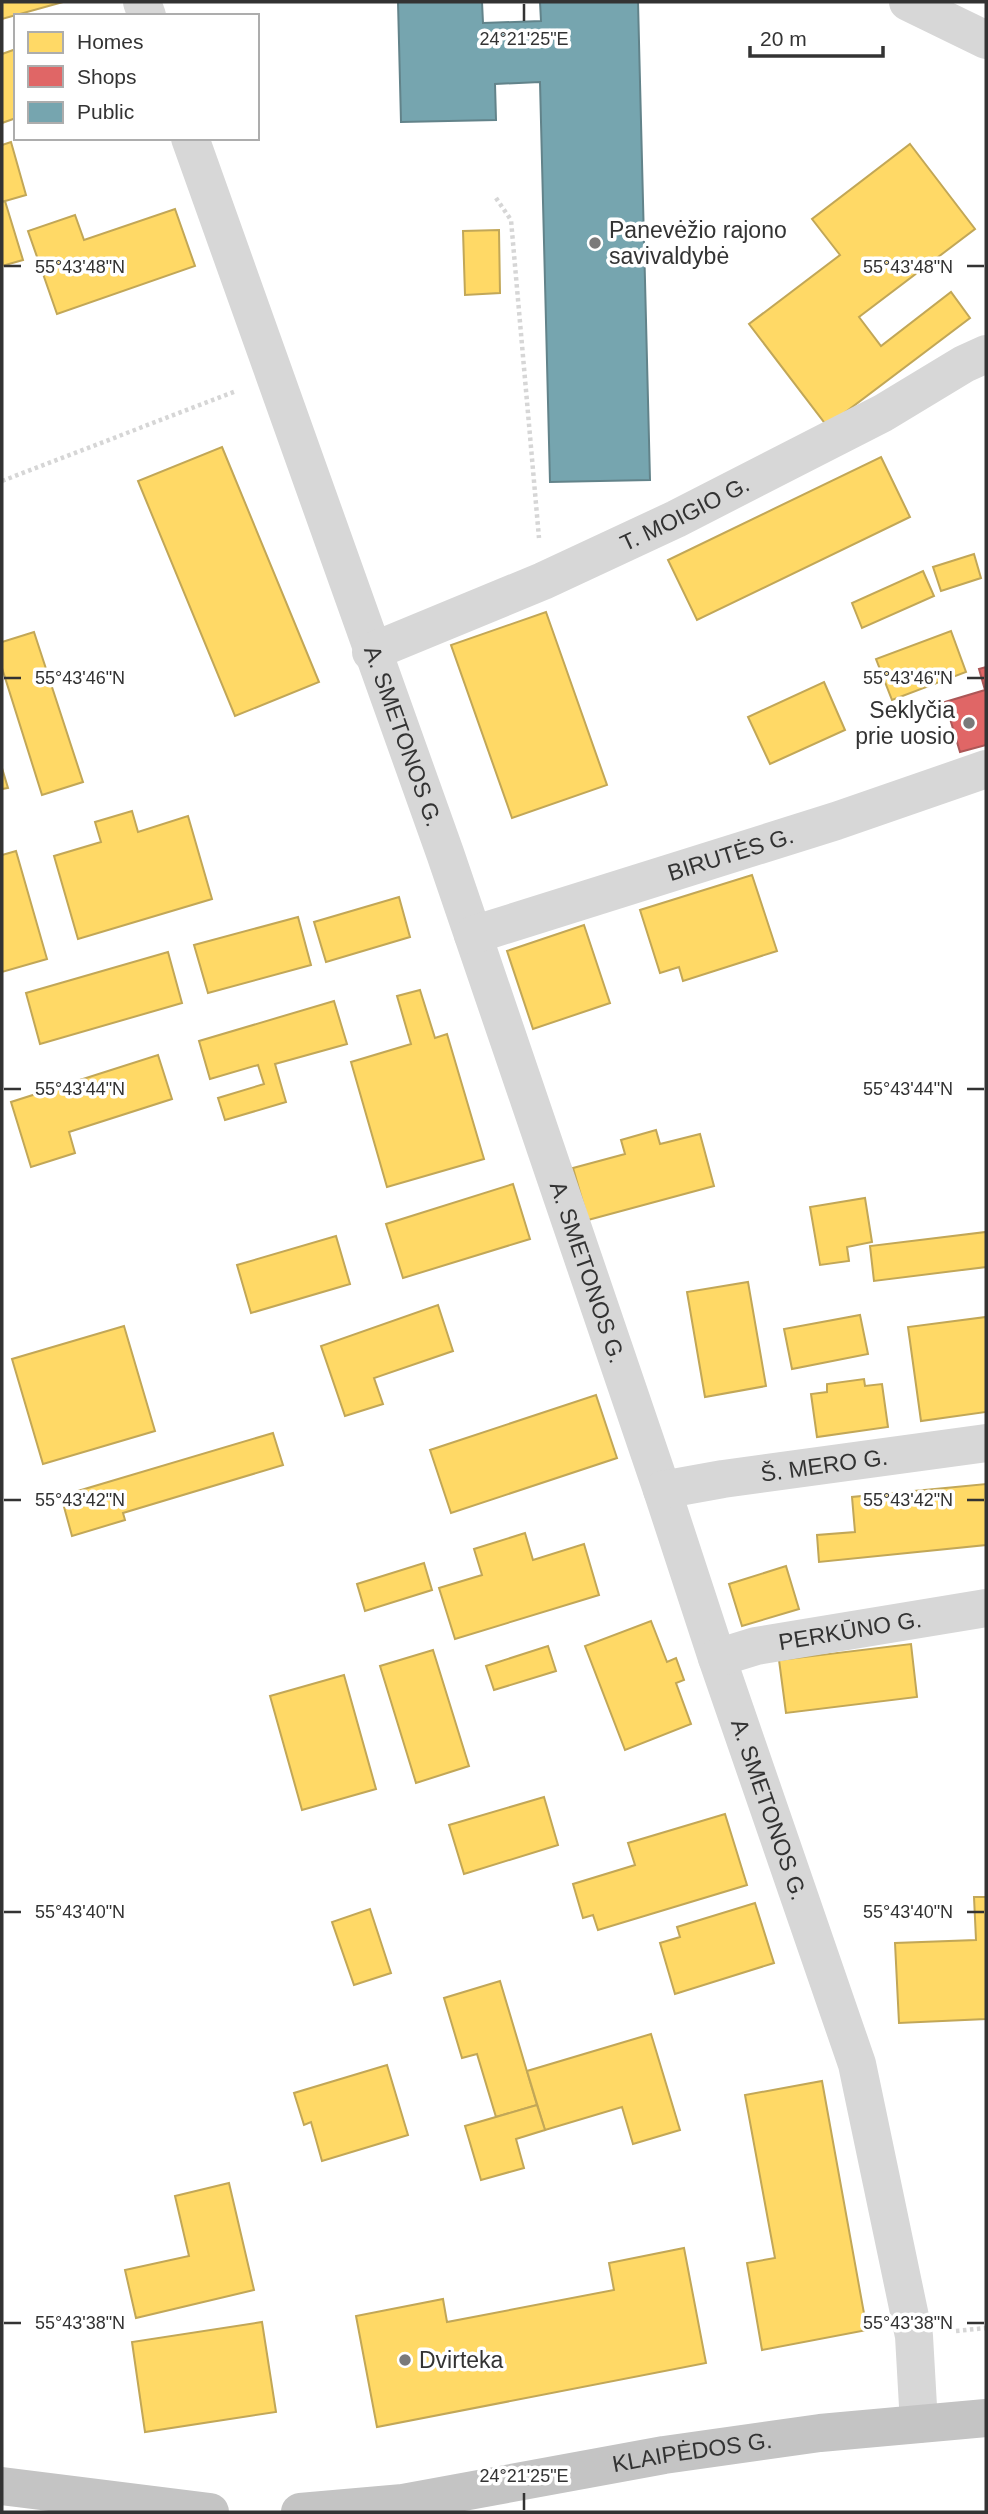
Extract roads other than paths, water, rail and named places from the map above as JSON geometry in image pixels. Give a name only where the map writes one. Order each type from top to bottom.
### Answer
[{"type":"highway","name":"KLAIPĖDOS G.","points":[[300,2512],[403,2503],[664,2455],[820,2433],[986,2418]]},
{"type":"highway","points":[[919,2424],[986,2436]]},
{"type":"highway","points":[[2,2486],[210,2512]]},
{"type":"street","points":[[908,2],[986,40]]},
{"type":"street","name":"A. SMETONOS G.","points":[[191,140],[473,935],[717,1658],[858,2064],[914,2336],[919,2424]]},
{"type":"street","name":"T. MOIGIO G.","points":[[371,652],[543,581],[701,506],[883,413],[964,364],[986,354]]},
{"type":"street","name":"BIRUTĖS G.","points":[[473,935],[836,821],[986,769]]},
{"type":"street","name":"Š. MERO G.","points":[[662,1490],[723,1479],[986,1443]]},
{"type":"street","name":"PERKŪNO G.","points":[[717,1658],[756,1646],[986,1608]]},
{"type":"place","name":"Panevėžio rajono savivaldybė","points":[[595,243]]},
{"type":"place","name":"Seklyčia prie uosio","points":[[969,723]]},
{"type":"place","name":"Dvirteka","points":[[405,2360]]}]
